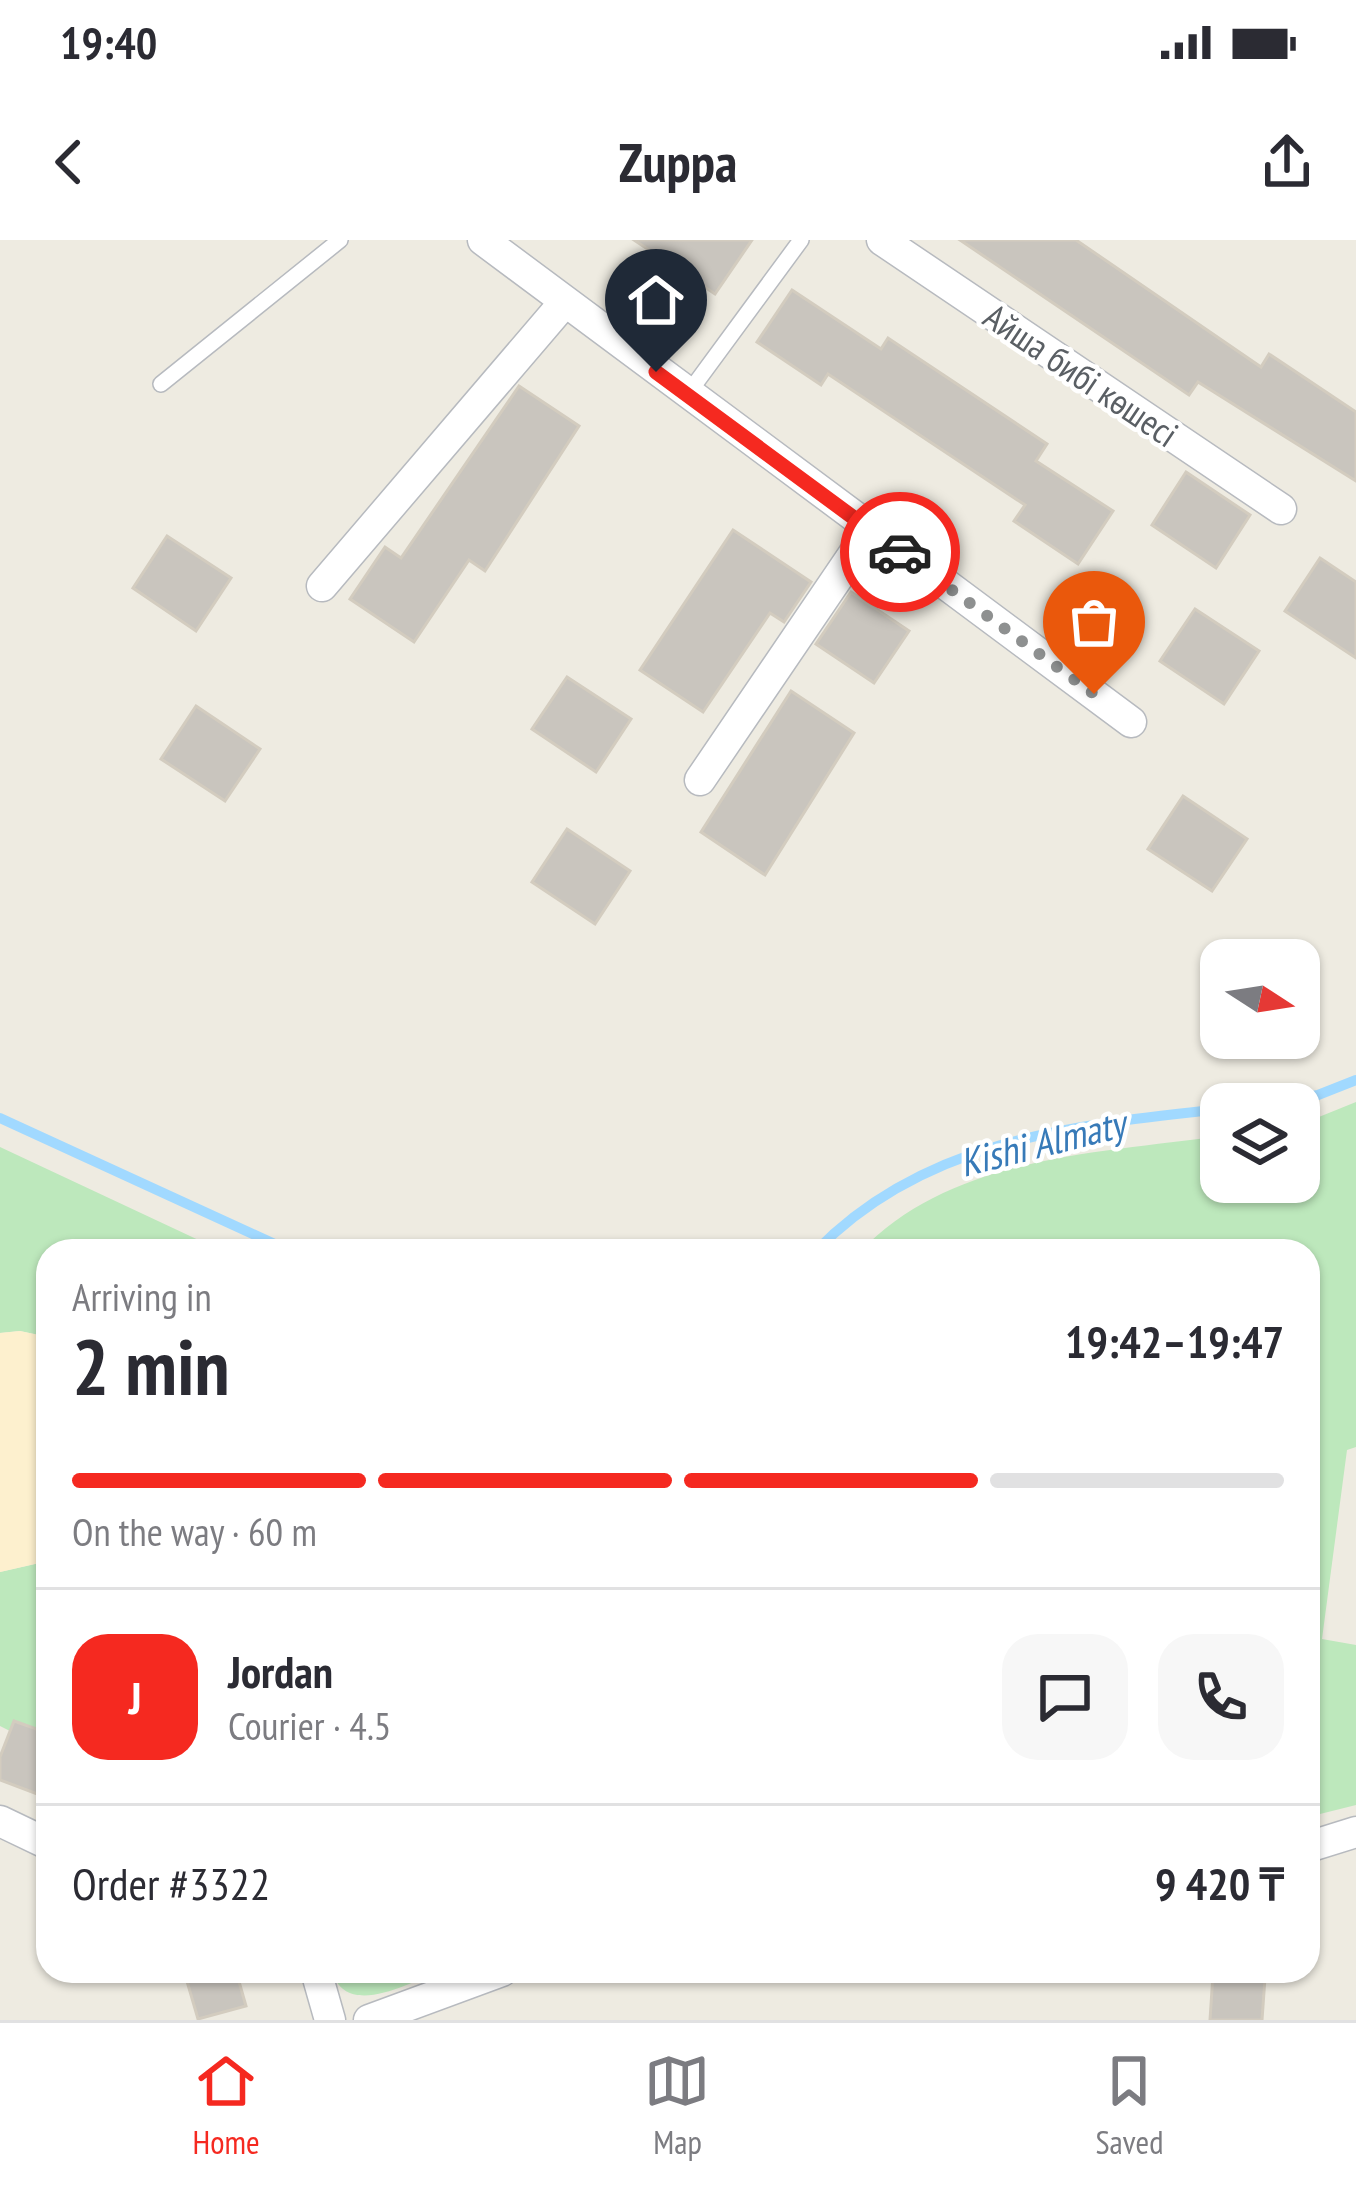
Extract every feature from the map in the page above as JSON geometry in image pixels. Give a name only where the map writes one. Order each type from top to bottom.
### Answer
[{"type":"street","points":[[483,240],[563,304],[1131,722]]},
{"type":"street","name":"Айша бибі көшесі","points":[[882,240],[1281,509]]},
{"type":"street","points":[[322,586],[563,304]]},
{"type":"street","points":[[700,780],[870,530]]},
{"type":"street","points":[[0,1821],[36,1838]]},
{"type":"street","points":[[1320,1843],[1356,1832]]},
{"type":"street","points":[[320,1983],[331,2020]]},
{"type":"street","points":[[369,2020],[469,1983]]},
{"type":"lane","points":[[161,384],[340,240]]},
{"type":"lane","points":[[687,395],[801,240]]},
{"type":"green space","points":[[1356,1102],[1356,1447],[1347,1450],[1322,1639],[1356,1645],[1356,1805],[1320,1814],[1320,1239],[874,1239],[897,1219],[938,1195],[983,1177],[1078,1155],[1200,1139],[1200,1203],[1320,1203],[1320,1117]]},
{"type":"green space","points":[[0,1147],[196,1239],[36,1239],[36,1334],[0,1333]]},
{"type":"green space","points":[[36,1564],[36,1744],[0,1726],[0,1572]]},
{"type":"green space","points":[[338,1983],[412,1983],[364,1995]]},
{"type":"sand","points":[[0,1333],[36,1334],[36,1564],[0,1572]]},
{"type":"building","points":[[634,240],[752,240],[715,294]]},
{"type":"building","points":[[960,240],[1076,240],[1261,367],[1269,354],[1356,412],[1356,481],[1198,382],[1189,395]]},
{"type":"building","points":[[792,290],[881,349],[888,338],[1047,444],[1036,461],[1113,511],[1078,564],[1014,521],[1025,505],[828,374],[821,385],[757,342]]},
{"type":"building","points":[[519,386],[579,426],[485,571],[469,560],[414,642],[350,599],[385,547],[401,558]]},
{"type":"building","points":[[1186,472],[1250,515],[1216,568],[1152,525]]},
{"type":"building","points":[[733,530],[811,582],[784,622],[770,613],[703,712],[640,670]]},
{"type":"building","points":[[167,536],[231,578],[196,631],[133,588]]},
{"type":"building","points":[[1320,558],[1356,582],[1356,658],[1285,611]]},
{"type":"building","points":[[851,592],[909,631],[874,683],[816,644]]},
{"type":"building","points":[[1195,609],[1259,651],[1224,704],[1160,661]]},
{"type":"building","points":[[567,677],[631,719],[596,772],[532,729]]},
{"type":"building","points":[[791,691],[854,733],[765,875],[701,832]]},
{"type":"building","points":[[196,706],[260,749],[225,801],[161,759]]},
{"type":"building","points":[[1183,796],[1247,839],[1212,891],[1148,849]]},
{"type":"building","points":[[567,829],[630,871],[595,924],[532,882]]},
{"type":"building","points":[[14,1721],[36,1729],[36,1794],[0,1780],[0,1757]]},
{"type":"building","points":[[188,1983],[239,1983],[246,2006],[198,2019]]},
{"type":"building","points":[[1212,1983],[1265,1983],[1262,2020],[1210,2020]]},
{"type":"waterway","name":"Kіshі Almaty","points":[[1320,1094],[1356,1080]]},
{"type":"waterway","name":"Kіshі Almaty","points":[[829,1239],[858,1213],[904,1184],[953,1161],[1058,1131],[1200,1112]]},
{"type":"waterway","name":"Kіshі Almaty","points":[[0,1118],[264,1239]]},
{"type":"way so far","points":[[900,552],[1094,694]]},
{"type":"route","points":[[656,372],[900,552]]}]
